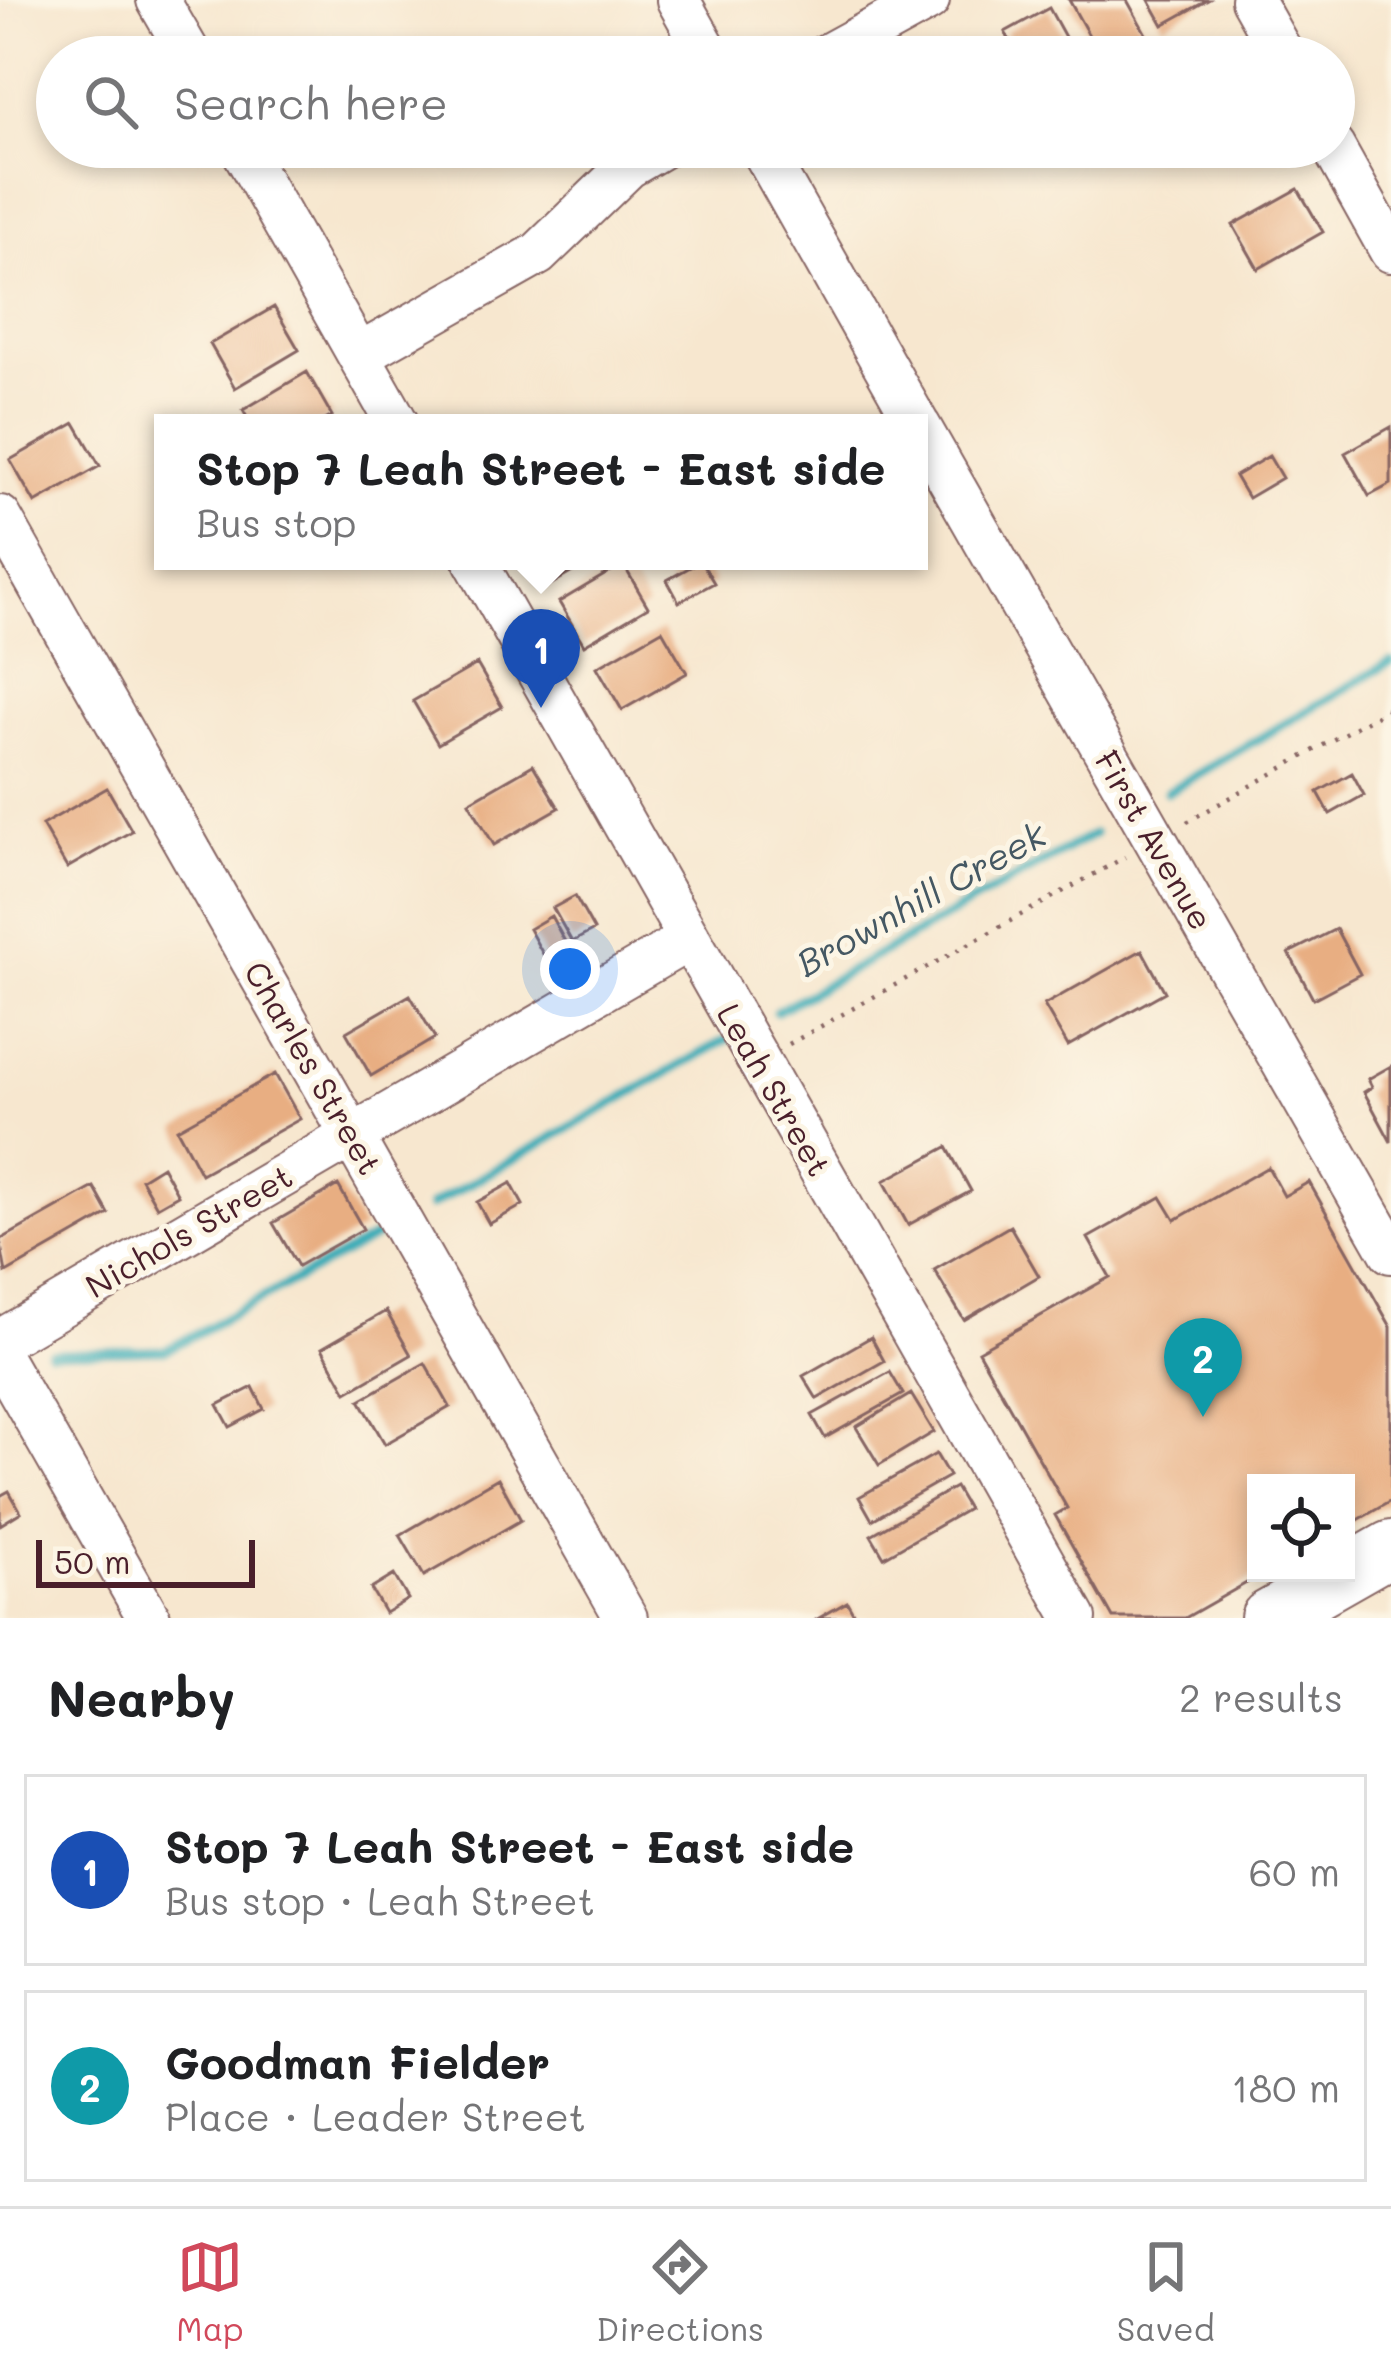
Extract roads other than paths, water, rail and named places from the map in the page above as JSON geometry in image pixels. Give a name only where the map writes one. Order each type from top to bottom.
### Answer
[{"type":"main road","points":[[1268,1618],[1391,1548]]},
{"type":"street","points":[[158,0],[178,36]]},
{"type":"street","points":[[678,0],[698,36]]},
{"type":"street","points":[[862,36],[928,0]]},
{"type":"street","points":[[1252,0],[1272,36]]},
{"type":"street","points":[[254,168],[392,414]]},
{"type":"street","points":[[358,355],[538,254],[626,168]]},
{"type":"street","name":"First Avenue","points":[[773,168],[912,414]]},
{"type":"street","points":[[1346,168],[1391,251]]},
{"type":"street","name":"First Avenue","points":[[928,442],[1391,1252]]},
{"type":"street","name":"Charles Street","points":[[0,518],[626,1618]]},
{"type":"street","name":"Leah Street","points":[[480,570],[1075,1618]]},
{"type":"street","name":"Nichols Street","points":[[0,1341],[689,939]]},
{"type":"street","points":[[0,1357],[149,1618]]},
{"type":"waterway","name":"Brownhill Creek","points":[[1167,792],[1391,662]]},
{"type":"waterway","name":"Brownhill Creek","points":[[776,1012],[1094,834]]},
{"type":"waterway","name":"Brownhill Creek","points":[[430,1206],[729,1038]]},
{"type":"waterway","name":"Brownhill Creek","points":[[50,1353],[166,1350],[377,1236]]},
{"type":"place","name":"Stop 7 Leah Street - East side","points":[[541,708]]},
{"type":"place","name":"Goodman Fielder","points":[[1203,1417]]}]
